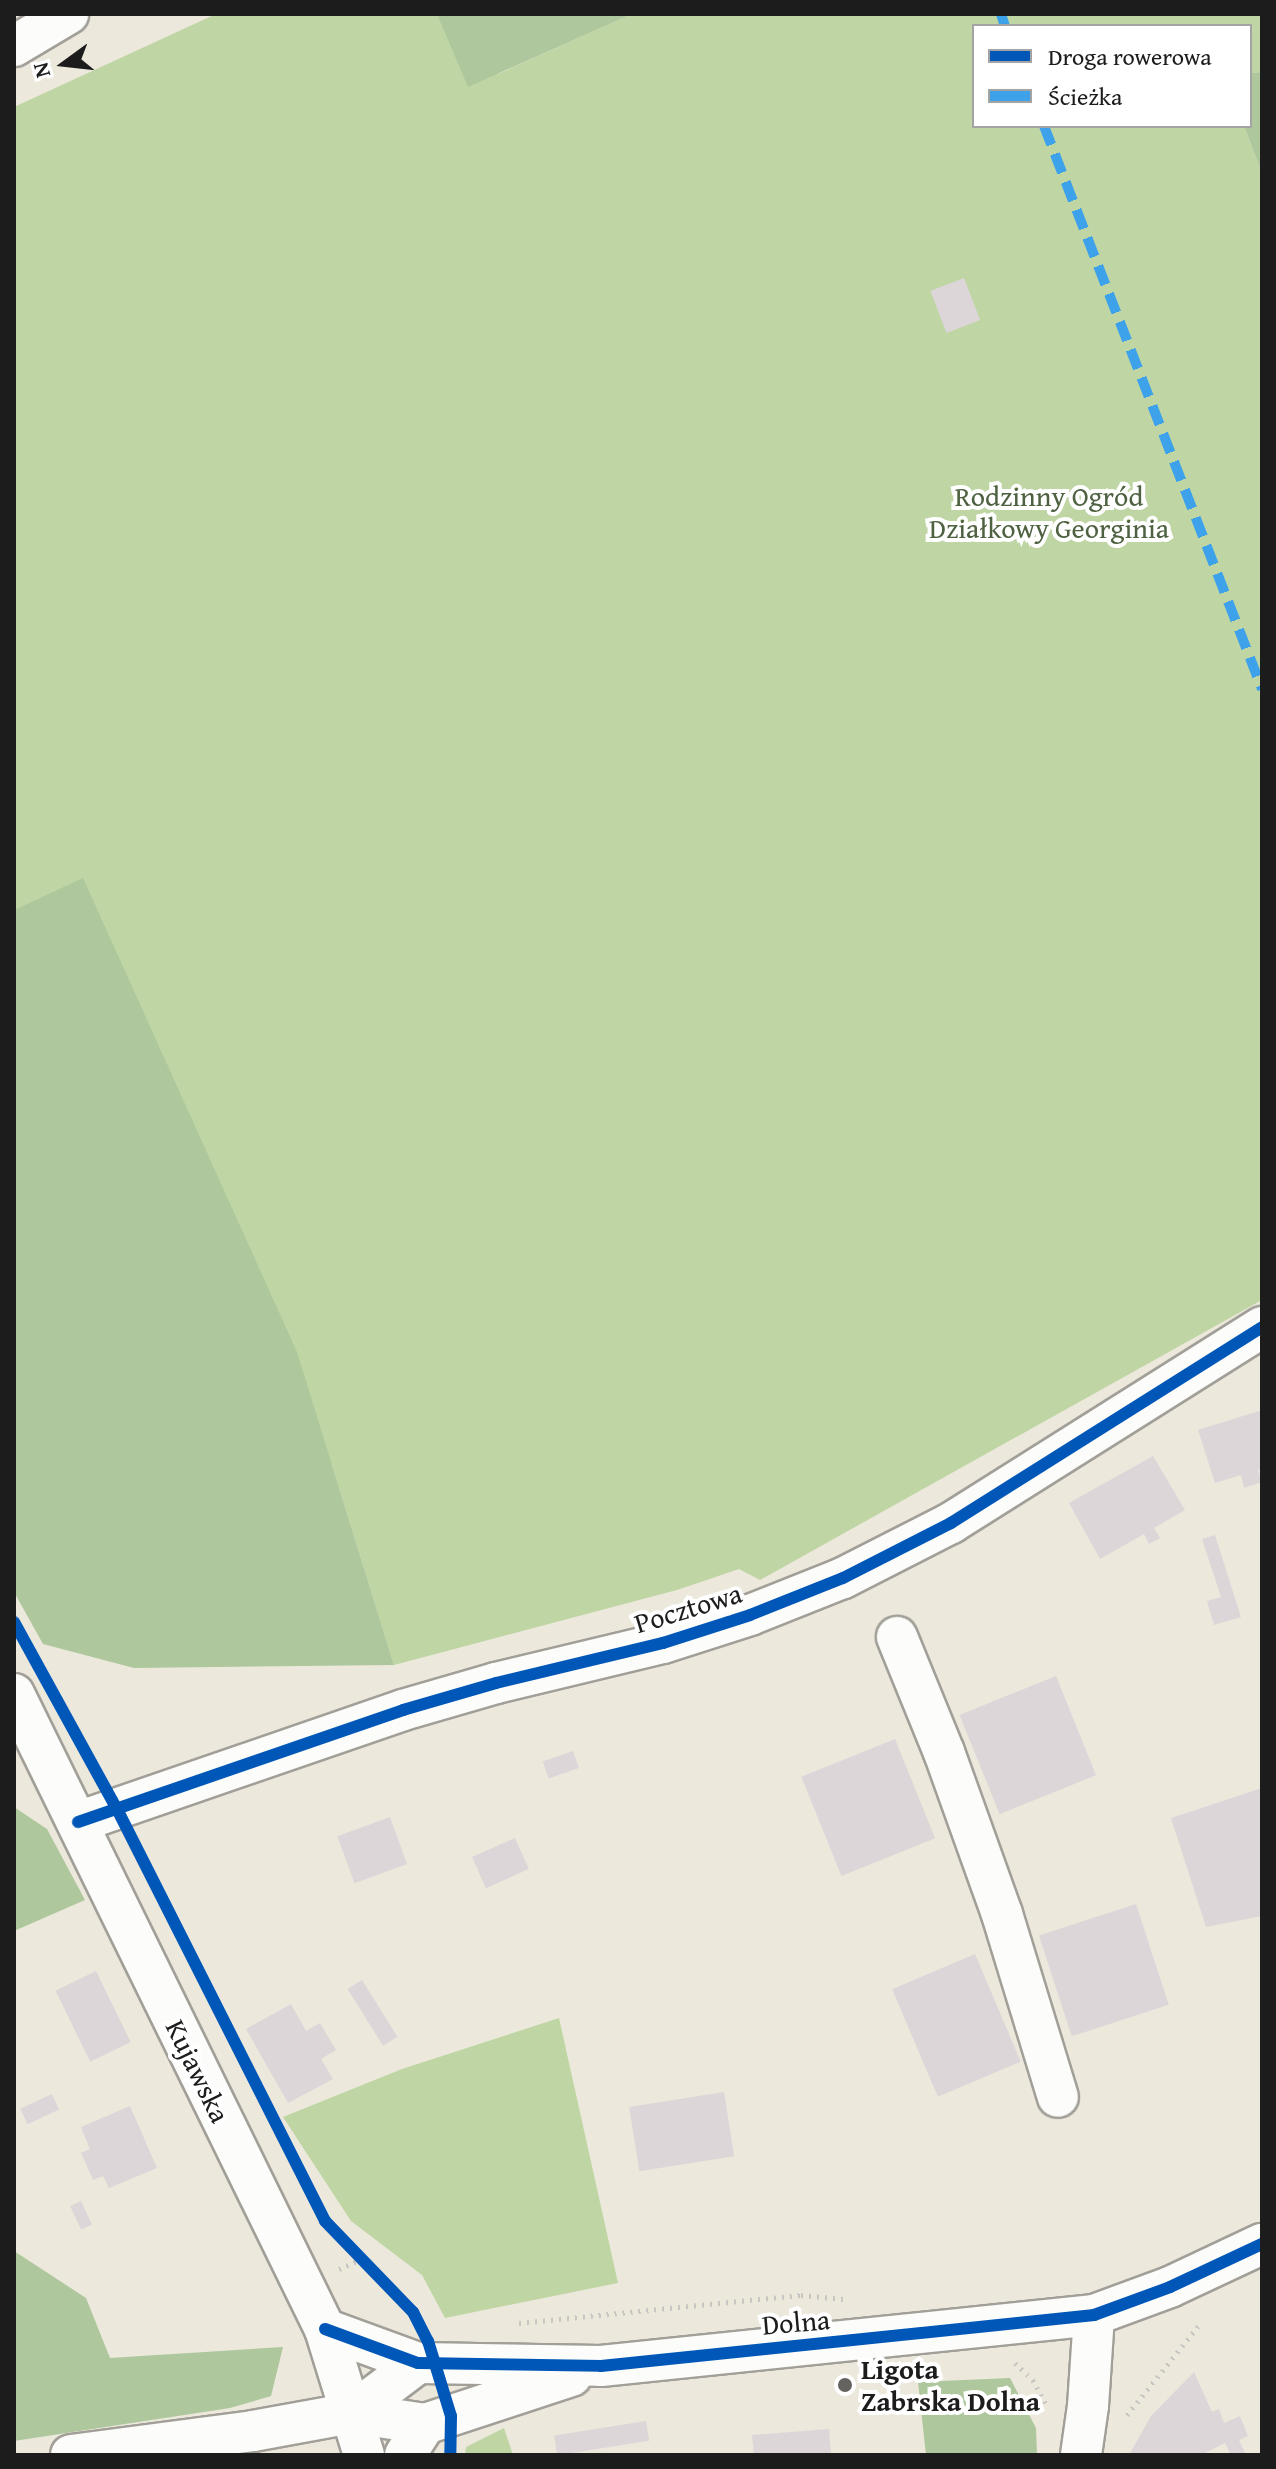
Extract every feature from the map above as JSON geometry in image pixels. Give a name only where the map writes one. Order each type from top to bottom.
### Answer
[{"type":"street","points":[[14,46],[68,14]]},
{"type":"street","name":"Pocztowa","points":[[78,1822],[403,1710],[496,1683],[663,1643],[750,1615],[843,1578],[951,1523],[1262,1327]]},
{"type":"street","points":[[897,1637],[944,1752],[1002,1914],[1058,2097]]},
{"type":"street","name":"Kujawska","points":[[19,1716],[78,1822],[325,2329],[364,2455]]},
{"type":"street","name":"Dolna","points":[[325,2329],[418,2363],[601,2366],[1094,2315],[1170,2287],[1262,2244]]},
{"type":"street","points":[[1081,2455],[1088,2406],[1094,2315]]},
{"type":"street","points":[[71,2455],[253,2431],[352,2413],[418,2363]]},
{"type":"street","name":"Dolna","points":[[352,2413],[415,2440],[601,2366]]},
{"type":"path","points":[[512,2323],[801,2295],[858,2300]]},
{"type":"green space","name":"Rodzinny Ogród Działkowy Georginia","points":[[216,14],[470,14],[498,74],[632,14],[1262,14],[1262,72],[1252,73],[1252,24],[972,24],[972,128],[1245,128],[1262,173],[1262,1300],[760,1580],[739,1569],[677,1590],[394,1665],[332,1465],[14,1573],[14,107]]},
{"type":"green space","points":[[437,14],[632,14],[468,87]]},
{"type":"green space","points":[[1262,72],[1262,173],[1245,128],[1252,128],[1252,73]]},
{"type":"green space","points":[[83,878],[297,1352],[394,1665],[134,1668],[43,1644],[14,1592],[14,910]]},
{"type":"green space","points":[[14,1807],[47,1829],[85,1900],[14,1931]]},
{"type":"green space","points":[[559,2018],[618,2283],[445,2318],[422,2275],[351,2221],[283,2117],[402,2069]]},
{"type":"green space","points":[[14,2251],[86,2298],[110,2358],[283,2347],[271,2396],[230,2408],[14,2441]]},
{"type":"green space","points":[[1010,2378],[1036,2428],[1037,2455],[926,2455],[918,2382]]},
{"type":"green space","points":[[504,2428],[513,2455],[465,2455],[466,2447]]},
{"type":"building","points":[[964,278],[980,320],[947,333],[930,291]]},
{"type":"building","points":[[1262,1410],[1262,1469],[1258,1470],[1262,1482],[1244,1488],[1241,1475],[1215,1483],[1198,1430]]},
{"type":"building","points":[[1153,1456],[1185,1510],[1154,1528],[1160,1538],[1149,1544],[1144,1534],[1100,1559],[1069,1503]]},
{"type":"building","points":[[1215,1535],[1241,1617],[1214,1625],[1207,1601],[1221,1597],[1202,1539]]},
{"type":"building","points":[[1056,1676],[1096,1775],[1000,1814],[960,1715]]},
{"type":"building","points":[[895,1739],[935,1838],[841,1876],[801,1777]]},
{"type":"building","points":[[573,1751],[579,1768],[549,1778],[543,1761]]},
{"type":"building","points":[[1262,1788],[1262,1916],[1206,1927],[1171,1818]]},
{"type":"building","points":[[390,1817],[407,1864],[354,1883],[337,1836]]},
{"type":"building","points":[[515,1838],[529,1869],[486,1888],[472,1857]]},
{"type":"building","points":[[1136,1904],[1169,2005],[1072,2036],[1039,1936]]},
{"type":"building","points":[[975,1954],[1021,2062],[938,2097],[892,1989]]},
{"type":"building","points":[[96,1971],[131,2042],[90,2062],[56,1991]]},
{"type":"building","points":[[362,1980],[398,2037],[383,2046],[348,1989]]},
{"type":"building","points":[[291,2004],[306,2031],[320,2023],[336,2050],[321,2059],[333,2079],[288,2103],[246,2029]]},
{"type":"building","points":[[724,2092],[734,2156],[639,2171],[629,2107]]},
{"type":"building","points":[[52,2094],[59,2109],[27,2124],[20,2109]]},
{"type":"building","points":[[130,2106],[157,2168],[109,2188],[103,2176],[93,2180],[81,2153],[90,2149],[81,2127]]},
{"type":"building","points":[[81,2201],[92,2225],[81,2230],[70,2206]]},
{"type":"building","points":[[1194,2372],[1212,2412],[1219,2409],[1224,2423],[1240,2416],[1248,2436],[1239,2440],[1246,2455],[1231,2455],[1225,2443],[1201,2455],[1129,2455],[1151,2416]]},
{"type":"building","points":[[646,2421],[649,2441],[557,2455],[554,2436]]},
{"type":"building","points":[[829,2429],[831,2455],[754,2455],[752,2435]]},
{"type":"marked path","points":[[1001,14],[1004,24]]},
{"type":"marked path","points":[[1045,128],[1262,689]]},
{"type":"cycle path","points":[[78,1822],[403,1710],[496,1683],[663,1643],[750,1615],[843,1578],[951,1523],[1262,1327]]},
{"type":"cycle path","points":[[14,1622],[117,1809],[325,2221],[413,2312],[428,2341],[451,2416],[450,2455]]},
{"type":"cycle path","points":[[325,2329],[418,2363],[601,2366],[1094,2315],[1170,2287],[1262,2244]]},
{"type":"place","name":"Ligota Zabrska Dolna","points":[[845,2385]]}]
